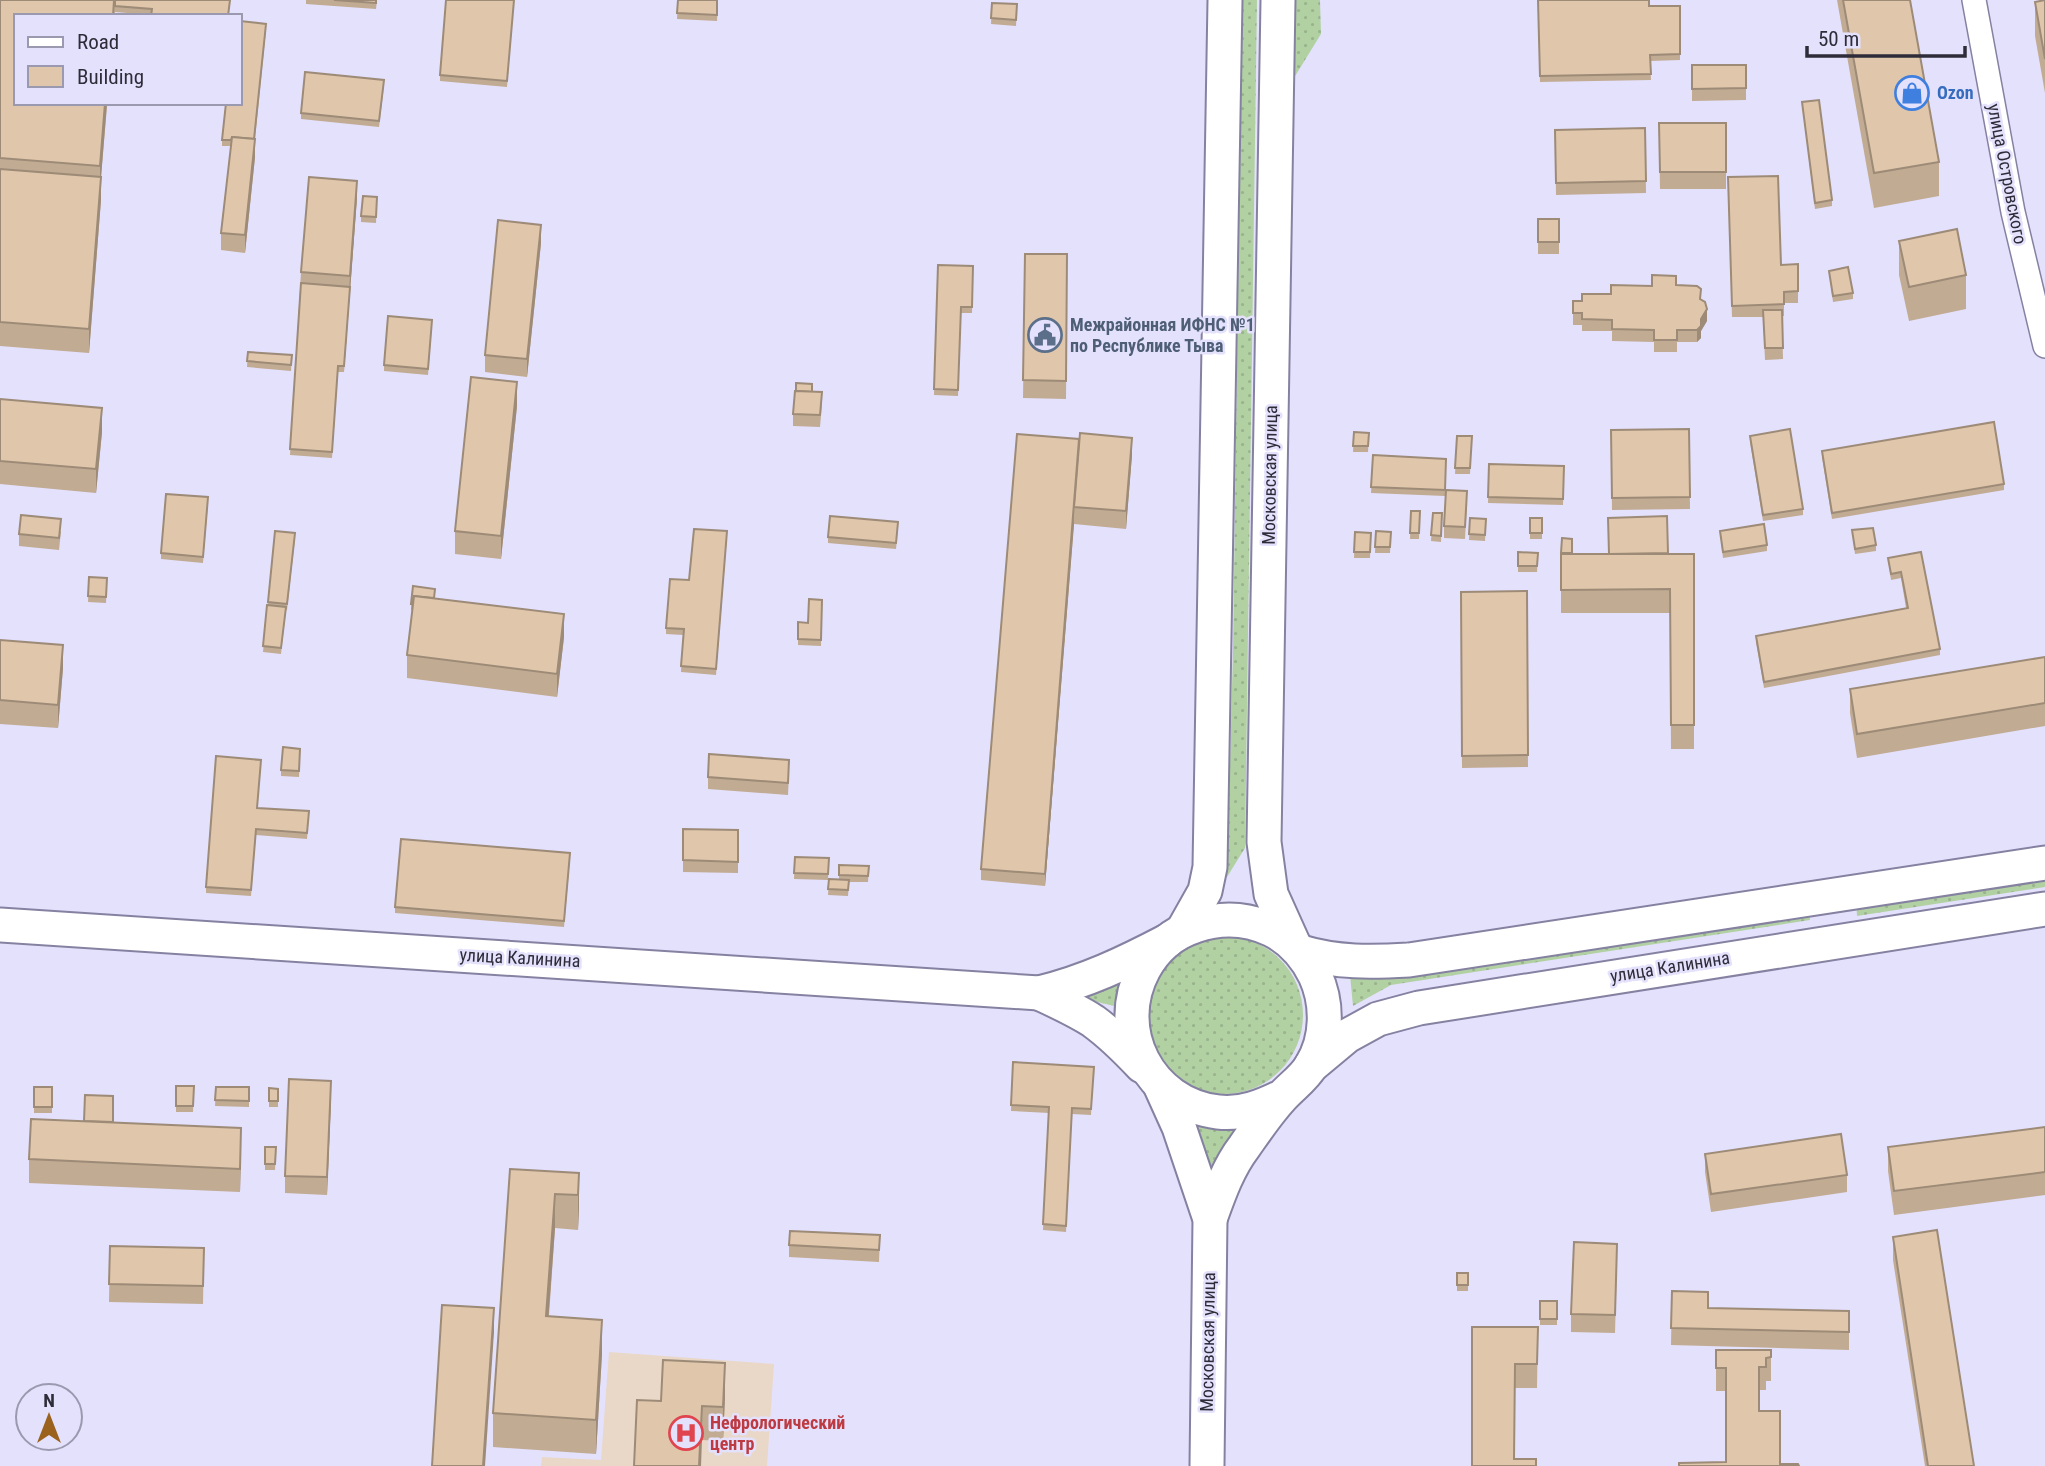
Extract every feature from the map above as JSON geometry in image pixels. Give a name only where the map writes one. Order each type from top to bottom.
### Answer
[{"type":"main road","points":[[1175,935],[1209,921],[1234,919],[1258,924],[1280,934],[1309,962],[1321,986],[1325,1013],[1322,1040],[1311,1066],[1283,1096],[1263,1106],[1241,1112],[1219,1113],[1197,1108],[1177,1099],[1155,1080],[1139,1053],[1132,1030],[1132,1005],[1138,981],[1150,958],[1175,935],[1205,891],[1210,867],[1225,0]]},
{"type":"main road","name":"Московская улица","points":[[1278,0],[1264,842],[1271,894],[1298,949]]},
{"type":"main road","points":[[1298,949],[1339,961],[1409,960],[2045,863]]},
{"type":"main road","points":[[1817,897],[1825,942]]},
{"type":"main road","name":"улица Калинина","points":[[1311,1066],[1347,1035],[1378,1019],[1419,1008],[2045,909]]},
{"type":"main road","name":"улица Калинина","points":[[0,925],[1040,993],[1092,977],[1175,935]]},
{"type":"main road","name":"улица Калинина","points":[[1040,993],[1094,1022],[1119,1042],[1155,1080]]},
{"type":"main road","name":"Московская улица","points":[[1155,1080],[1179,1127],[1210,1219],[1207,1466]]},
{"type":"main road","name":"Московская улица","points":[[1210,1219],[1230,1170],[1242,1149],[1283,1096]]},
{"type":"street","name":"улица Островского","points":[[1974,0],[2013,212],[2035,256],[2045,346]]},
{"type":"shaded area","name":"Нефрологический центр","points":[[609,1352],[774,1364],[767,1466],[541,1466],[542,1457],[601,1460]]},
{"type":"green space","points":[[1242,0],[1257,0],[1245,848],[1227,877],[1233,650]]},
{"type":"green space","points":[[1290,0],[1320,0],[1321,34],[1289,86]]},
{"type":"green space","points":[[2045,871],[2045,887],[1857,916],[1856,900]]},
{"type":"green space","points":[[1809,908],[1810,920],[1391,985],[1353,1006],[1349,965]]},
{"type":"green space","points":[[1224,936],[1240,937],[1254,942],[1280,959],[1297,985],[1302,999],[1302,1031],[1297,1045],[1280,1071],[1254,1088],[1240,1093],[1224,1094],[1208,1093],[1194,1088],[1168,1071],[1151,1045],[1146,1031],[1145,1015],[1146,999],[1151,985],[1168,959],[1194,942],[1208,937]]},
{"type":"green space","points":[[1122,979],[1122,1008],[1065,994]]},
{"type":"green space","points":[[1193,1118],[1241,1123],[1213,1187]]},
{"type":"building","points":[[0,0],[114,0],[113,14],[14,14],[14,105],[105,105],[100,166],[0,158]]},
{"type":"building","points":[[115,0],[230,0],[228,14],[151,14],[152,9],[115,6]]},
{"type":"building","points":[[334,0],[376,0],[376,3]]},
{"type":"building","points":[[446,0],[514,0],[507,81],[440,75]]},
{"type":"building","points":[[678,0],[717,0],[717,15],[677,13]]},
{"type":"building","points":[[1538,0],[1649,0],[1649,6],[1680,6],[1680,54],[1650,55],[1651,74],[1540,76]]},
{"type":"building","points":[[1843,0],[1910,0],[1939,162],[1874,173]]},
{"type":"building","points":[[2045,0],[2045,59],[2035,2]]},
{"type":"building","points":[[992,3],[1017,4],[1016,20],[991,18]]},
{"type":"building","points":[[242,21],[266,24],[254,139],[232,137],[231,140],[222,140],[226,105],[242,105]]},
{"type":"building","points":[[1692,65],[1746,65],[1746,88],[1692,89]]},
{"type":"building","points":[[305,72],[384,80],[379,121],[301,113]]},
{"type":"building","points":[[1819,100],[1832,200],[1815,203],[1802,102]]},
{"type":"building","points":[[1659,123],[1726,123],[1726,172],[1660,172]]},
{"type":"building","points":[[1645,128],[1646,181],[1556,183],[1555,130]]},
{"type":"building","points":[[232,137],[255,139],[245,235],[221,233]]},
{"type":"building","points":[[0,169],[101,177],[89,329],[0,322]]},
{"type":"building","points":[[1778,176],[1781,265],[1798,264],[1798,291],[1784,292],[1784,304],[1732,306],[1728,177]]},
{"type":"building","points":[[309,177],[357,181],[350,276],[301,272]]},
{"type":"building","points":[[363,196],[377,197],[376,217],[361,216]]},
{"type":"building","points":[[1538,219],[1559,219],[1559,242],[1538,242]]},
{"type":"building","points":[[498,220],[541,225],[527,359],[485,355]]},
{"type":"building","points":[[1957,229],[1966,275],[1909,287],[1899,241]]},
{"type":"building","name":"Межрайонная ИФНС №1 по Республике Тыва","points":[[1025,254],[1067,254],[1066,381],[1023,380]]},
{"type":"building","points":[[938,265],[973,266],[972,307],[961,307],[958,390],[934,389]]},
{"type":"building","points":[[1848,267],[1853,293],[1833,296],[1829,271]]},
{"type":"building","points":[[1652,275],[1676,276],[1676,285],[1697,286],[1701,289],[1700,299],[1705,302],[1707,309],[1697,330],[1677,330],[1677,340],[1654,340],[1654,330],[1612,329],[1612,320],[1582,319],[1582,313],[1573,313],[1573,301],[1582,301],[1582,294],[1611,294],[1611,285],[1652,286]]},
{"type":"building","points":[[301,283],[350,287],[344,366],[338,366],[332,452],[290,449]]},
{"type":"building","points":[[1763,310],[1782,310],[1783,348],[1765,348]]},
{"type":"building","points":[[388,316],[432,320],[428,369],[384,365]]},
{"type":"building","points":[[248,352],[292,355],[291,365],[247,361]]},
{"type":"building","points":[[471,377],[517,382],[501,536],[455,531]]},
{"type":"building","points":[[796,383],[812,384],[812,392],[796,391]]},
{"type":"building","points":[[795,391],[822,392],[820,415],[793,414]]},
{"type":"building","points":[[0,399],[102,408],[96,469],[0,461]]},
{"type":"building","points":[[1994,422],[2004,484],[1832,513],[1822,451]]},
{"type":"building","points":[[1689,429],[1690,497],[1612,498],[1611,430]]},
{"type":"building","points":[[1790,429],[1803,509],[1763,515],[1750,436]]},
{"type":"building","points":[[1354,432],[1369,433],[1368,446],[1353,446]]},
{"type":"building","points":[[1080,433],[1132,438],[1126,511],[1074,507]]},
{"type":"building","points":[[1017,434],[1079,439],[1045,874],[981,869]]},
{"type":"building","points":[[1457,436],[1472,436],[1470,468],[1455,468]]},
{"type":"building","points":[[1373,455],[1446,459],[1445,490],[1371,487]]},
{"type":"building","points":[[1489,464],[1564,466],[1563,499],[1488,497]]},
{"type":"building","points":[[1446,490],[1467,491],[1465,527],[1444,526]]},
{"type":"building","points":[[166,494],[208,497],[203,557],[161,553]]},
{"type":"building","points":[[1411,511],[1420,511],[1419,533],[1410,533]]},
{"type":"building","points":[[1433,513],[1442,513],[1441,536],[1431,535]]},
{"type":"building","points":[[21,515],[61,519],[59,538],[19,534]]},
{"type":"building","points":[[830,516],[898,522],[896,543],[828,537]]},
{"type":"building","points":[[1667,516],[1668,553],[1609,554],[1608,518]]},
{"type":"building","points":[[1470,518],[1486,519],[1485,535],[1469,534]]},
{"type":"building","points":[[1530,518],[1542,518],[1542,533],[1530,533]]},
{"type":"building","points":[[1764,524],[1767,545],[1723,552],[1720,531]]},
{"type":"building","points":[[1873,528],[1876,545],[1855,549],[1852,530]]},
{"type":"building","points":[[694,529],[727,531],[716,669],[681,666],[684,629],[666,628],[670,579],[689,580]]},
{"type":"building","points":[[275,531],[295,533],[287,604],[268,602]]},
{"type":"building","points":[[1376,531],[1391,532],[1390,547],[1375,547]]},
{"type":"building","points":[[1355,532],[1371,533],[1370,552],[1354,552]]},
{"type":"building","points":[[1562,538],[1572,539],[1572,553],[1561,553]]},
{"type":"building","points":[[1518,552],[1538,553],[1537,566],[1518,566]]},
{"type":"building","points":[[1921,552],[1940,649],[1764,682],[1756,636],[1908,608],[1901,572],[1891,574],[1888,558]]},
{"type":"building","points":[[1561,554],[1694,554],[1694,725],[1671,725],[1670,589],[1561,590]]},
{"type":"building","points":[[89,577],[107,578],[106,597],[88,596]]},
{"type":"building","points":[[413,586],[435,589],[434,598],[414,596],[411,604]]},
{"type":"building","points":[[1527,591],[1528,755],[1462,756],[1461,592]]},
{"type":"building","points":[[414,596],[564,614],[557,674],[407,655]]},
{"type":"building","points":[[809,599],[822,600],[821,640],[798,639],[798,622],[808,623]]},
{"type":"building","points":[[267,605],[286,607],[281,648],[263,646]]},
{"type":"building","points":[[0,640],[63,645],[58,705],[0,700]]},
{"type":"building","points":[[2045,657],[2045,703],[1857,734],[1850,689]]},
{"type":"building","points":[[283,747],[300,749],[299,771],[281,770]]},
{"type":"building","points":[[709,754],[789,760],[788,783],[708,777]]},
{"type":"building","points":[[216,756],[261,760],[257,808],[309,811],[307,833],[256,829],[251,890],[206,887]]},
{"type":"building","points":[[683,829],[738,830],[738,862],[683,860]]},
{"type":"building","points":[[401,839],[570,853],[564,921],[395,907]]},
{"type":"building","points":[[795,857],[829,858],[828,874],[794,873]]},
{"type":"building","points":[[839,865],[869,866],[868,876],[839,875]]},
{"type":"building","points":[[829,879],[849,880],[848,890],[828,889]]},
{"type":"building","points":[[1013,1062],[1094,1067],[1091,1109],[1072,1108],[1066,1226],[1043,1224],[1049,1107],[1011,1105]]},
{"type":"building","points":[[289,1079],[331,1081],[327,1177],[285,1176]]},
{"type":"building","points":[[176,1086],[194,1086],[193,1106],[176,1106]]},
{"type":"building","points":[[34,1087],[52,1087],[52,1107],[34,1107]]},
{"type":"building","points":[[216,1087],[249,1087],[249,1101],[215,1100]]},
{"type":"building","points":[[269,1088],[278,1089],[278,1101],[269,1101]]},
{"type":"building","points":[[85,1095],[113,1096],[113,1122],[84,1121]]},
{"type":"building","points":[[31,1119],[241,1128],[240,1169],[29,1159]]},
{"type":"building","points":[[2045,1127],[2045,1172],[1894,1191],[1888,1147]]},
{"type":"building","points":[[1841,1134],[1847,1175],[1711,1194],[1705,1154]]},
{"type":"building","points":[[265,1147],[276,1147],[275,1164],[265,1164]]},
{"type":"building","points":[[510,1169],[579,1173],[578,1195],[555,1194],[546,1316],[602,1320],[596,1420],[493,1413]]},
{"type":"building","points":[[1937,1230],[1974,1466],[1928,1466],[1893,1237]]},
{"type":"building","points":[[790,1231],[880,1235],[879,1250],[789,1245]]},
{"type":"building","points":[[1574,1242],[1617,1244],[1615,1315],[1571,1314]]},
{"type":"building","points":[[110,1246],[204,1248],[203,1286],[109,1284]]},
{"type":"building","points":[[1457,1273],[1468,1273],[1468,1285],[1457,1285]]},
{"type":"building","points":[[1672,1291],[1708,1292],[1708,1308],[1849,1311],[1849,1332],[1671,1328]]},
{"type":"building","points":[[1540,1301],[1557,1301],[1557,1319],[1540,1319]]},
{"type":"building","points":[[442,1305],[494,1308],[483,1466],[432,1466]]},
{"type":"building","points":[[1472,1327],[1538,1327],[1537,1364],[1515,1364],[1514,1459],[1536,1459],[1536,1466],[1472,1466]]},
{"type":"building","points":[[1716,1350],[1771,1350],[1771,1357],[1766,1358],[1766,1367],[1759,1367],[1759,1411],[1780,1411],[1780,1464],[1799,1466],[1679,1466],[1679,1463],[1726,1462],[1726,1368],[1716,1368]]},
{"type":"building","points":[[663,1360],[725,1363],[723,1407],[702,1406],[699,1466],[634,1466],[637,1400],[661,1401]]},
{"type":"place","name":"Ozon","points":[[1912,93]]},
{"type":"place","name":"Межрайонная ИФНС №1 по Республике Тыва","points":[[1045,335]]},
{"type":"place","name":"Нефрологический центр","points":[[686,1433]]}]
